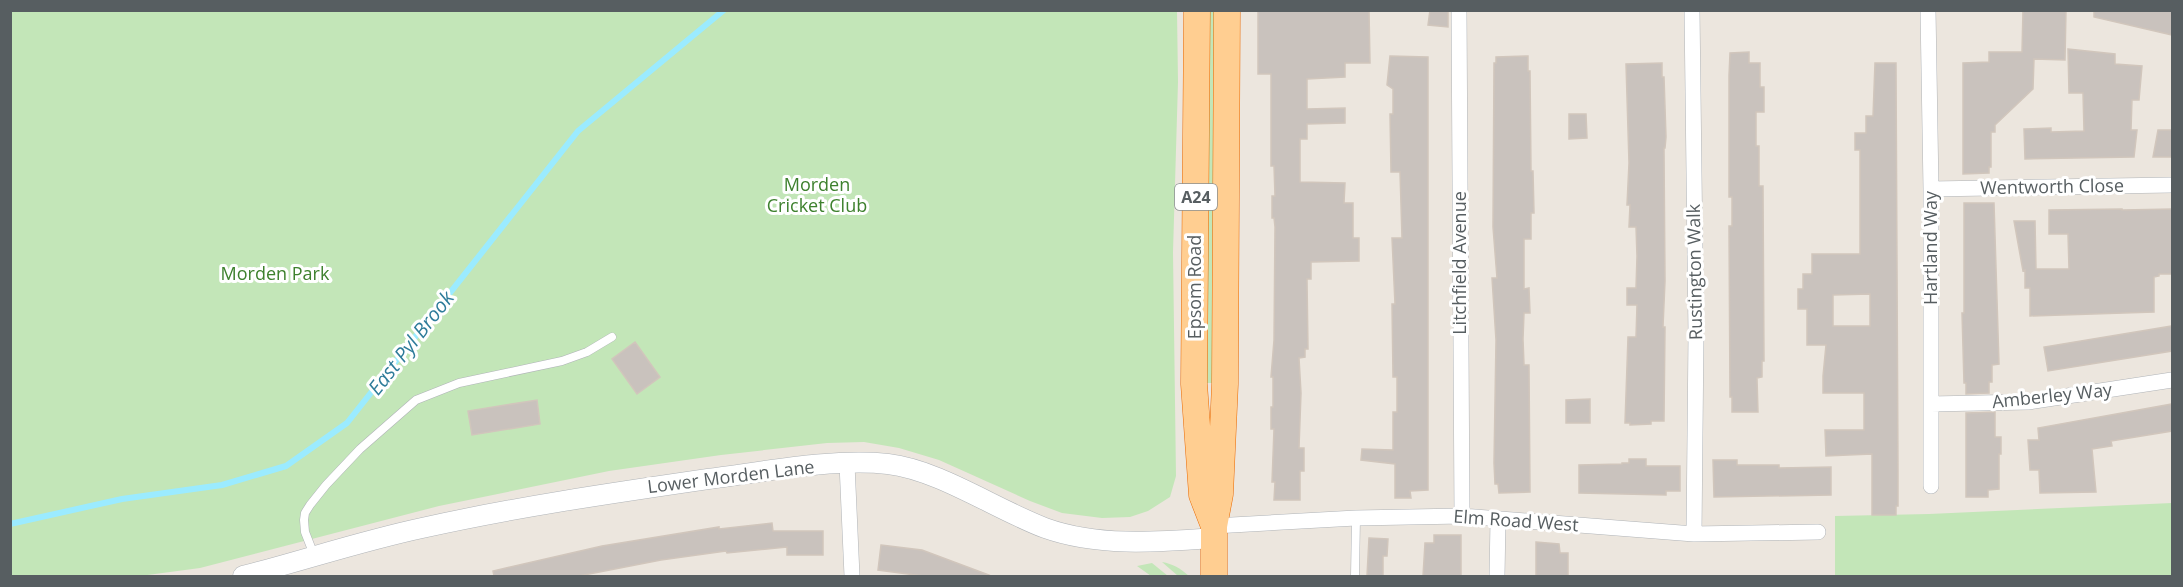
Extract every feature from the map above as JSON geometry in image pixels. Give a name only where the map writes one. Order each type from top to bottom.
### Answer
[{"type":"highway","name":"Epsom Road","points":[[1197,10],[1194,384],[1202,495],[1214,532]]},
{"type":"highway","name":"Epsom Road","points":[[1214,576],[1214,532],[1220,494],[1225,384],[1227,10]]},
{"type":"street","name":"Litchfield Avenue","points":[[1459,10],[1462,516]]},
{"type":"street","name":"Rustington Walk","points":[[1692,10],[1696,335],[1694,534]]},
{"type":"street","name":"Hartland Way","points":[[1928,10],[1931,189],[1931,486]]},
{"type":"street","name":"Wentworth Close","points":[[1931,189],[2172,184]]},
{"type":"street","name":"Amberley Way","points":[[1931,404],[2028,402],[2172,380]]},
{"type":"street","name":"Lower Morden Lane","points":[[243,576],[419,528],[541,504],[798,467],[847,464],[877,463],[909,467],[1027,520],[1074,536],[1145,542],[1214,532]]},
{"type":"street","points":[[847,464],[852,576]]},
{"type":"street","name":"Elm Road West","points":[[1214,532],[1356,518],[1462,516],[1694,534],[1818,532]]},
{"type":"street","points":[[1497,576],[1498,520]]},
{"type":"lane","points":[[314,556],[305,532],[304,520],[310,505],[360,449],[416,400],[459,383],[562,361],[587,352],[612,337]]},
{"type":"lane","points":[[1355,576],[1356,518]]},
{"type":"green space","points":[[1215,10],[1213,383],[1202,383],[1208,11]]},
{"type":"green space","name":"Morden Park","points":[[10,11],[1177,11],[1178,82],[1173,252],[1176,476],[1170,497],[1148,511],[1130,517],[1102,518],[1062,513],[939,460],[899,448],[864,442],[827,443],[609,471],[439,506],[200,568],[140,576],[11,576]]},
{"type":"green space","points":[[2172,503],[2172,576],[1835,576],[1835,516]]},
{"type":"green space","points":[[1162,562],[1176,567],[1189,576],[1178,576]]},
{"type":"green space","points":[[1152,563],[1168,576],[1151,576],[1137,566]]},
{"type":"building","points":[[1258,10],[1369,10],[1370,63],[1345,63],[1345,77],[1307,79],[1307,109],[1345,108],[1345,123],[1307,124],[1307,139],[1300,139],[1300,182],[1345,183],[1344,203],[1353,203],[1353,238],[1359,238],[1359,261],[1311,262],[1311,279],[1307,279],[1308,349],[1305,349],[1305,357],[1299,358],[1301,393],[1299,448],[1304,448],[1304,471],[1300,471],[1300,500],[1274,500],[1275,482],[1272,482],[1274,429],[1271,429],[1273,377],[1271,377],[1274,340],[1275,227],[1274,218],[1272,218],[1272,196],[1275,196],[1274,166],[1271,166],[1271,74],[1258,74]]},
{"type":"building","points":[[1430,10],[1448,10],[1448,27],[1428,25]]},
{"type":"building","points":[[2023,10],[2066,10],[2065,60],[2034,59],[2033,89],[1995,125],[1995,132],[1991,132],[1989,173],[1963,174],[1963,63],[1989,62],[1989,52],[2022,52]]},
{"type":"building","points":[[2094,10],[2172,10],[2172,35],[2094,17]]},
{"type":"building","points":[[2068,49],[2115,54],[2115,64],[2142,66],[2139,100],[2132,100],[2131,130],[2137,130],[2134,157],[2025,159],[2024,129],[2051,128],[2051,132],[2084,131],[2083,93],[2069,93]]},
{"type":"building","points":[[1749,52],[1749,63],[1760,63],[1760,87],[1764,87],[1764,112],[1756,112],[1756,146],[1759,146],[1759,186],[1763,186],[1764,361],[1762,361],[1762,377],[1757,378],[1758,412],[1732,412],[1729,226],[1732,226],[1732,197],[1729,197],[1730,53]]},
{"type":"building","points":[[1390,56],[1428,57],[1428,490],[1410,491],[1411,498],[1395,498],[1395,464],[1361,460],[1362,449],[1393,450],[1393,412],[1397,412],[1397,377],[1393,377],[1392,304],[1395,304],[1392,238],[1402,238],[1400,172],[1391,172],[1390,114],[1393,114],[1393,89],[1387,85]]},
{"type":"building","points":[[1528,56],[1534,213],[1531,213],[1531,239],[1524,239],[1524,289],[1529,288],[1530,313],[1524,313],[1523,339],[1524,365],[1529,365],[1530,492],[1499,493],[1498,484],[1495,484],[1494,463],[1496,340],[1492,278],[1497,278],[1493,227],[1494,63],[1496,63],[1496,57]]},
{"type":"building","points":[[1662,63],[1666,137],[1664,148],[1664,421],[1630,425],[1630,423],[1625,423],[1628,337],[1636,337],[1637,305],[1627,305],[1627,288],[1636,288],[1637,256],[1636,227],[1629,227],[1630,205],[1627,205],[1629,163],[1626,64]]},
{"type":"building","points":[[1875,63],[1896,63],[1898,506],[1896,506],[1896,515],[1872,515],[1872,454],[1826,456],[1825,430],[1864,430],[1864,393],[1823,393],[1826,345],[1807,345],[1807,309],[1798,309],[1798,289],[1803,289],[1803,274],[1812,274],[1812,254],[1860,254],[1860,150],[1855,150],[1855,133],[1866,133],[1866,116],[1873,116]],"holes":[[[1870,294],[1870,326],[1833,326],[1833,295]]]},
{"type":"building","points":[[1569,114],[1586,114],[1587,138],[1569,139]]},
{"type":"building","points":[[2158,130],[2172,130],[2172,157],[2153,157]]},
{"type":"building","points":[[1964,203],[1994,203],[1999,364],[1992,365],[1992,382],[1989,382],[1989,393],[1966,394],[1966,383],[1964,383],[1962,313],[1964,313]]},
{"type":"building","points":[[2172,209],[2172,274],[2159,274],[2154,277],[2154,312],[2030,316],[2030,288],[2025,288],[2025,270],[2023,271],[2014,221],[2035,221],[2036,269],[2069,269],[2068,234],[2049,234],[2049,210]]},
{"type":"building","points":[[2172,326],[2172,351],[2048,371],[2044,347]]},
{"type":"building","points":[[635,342],[660,377],[637,394],[612,359]]},
{"type":"building","points":[[1590,399],[1590,423],[1566,423],[1566,400]]},
{"type":"building","points":[[537,400],[540,424],[472,435],[468,411]]},
{"type":"building","points":[[2172,404],[2172,431],[2111,441],[2112,446],[2092,449],[2096,492],[2040,493],[2039,470],[2030,470],[2028,440],[2039,440],[2038,428]]},
{"type":"building","points":[[1995,412],[1995,437],[2001,437],[1999,489],[1988,490],[1988,497],[1966,497],[1966,413]]},
{"type":"building","points":[[1629,459],[1646,459],[1646,466],[1680,466],[1680,491],[1666,491],[1666,495],[1579,493],[1579,465],[1622,464],[1629,463]]},
{"type":"building","points":[[1713,460],[1737,460],[1737,465],[1779,465],[1779,468],[1831,467],[1831,495],[1714,497]]},
{"type":"building","points":[[772,523],[773,531],[823,531],[823,555],[787,555],[787,547],[727,553],[726,551],[661,560],[579,576],[494,576],[493,571],[602,546],[719,527],[719,529]]},
{"type":"building","points":[[1434,535],[1461,535],[1461,576],[1423,576],[1425,543],[1434,543]]},
{"type":"building","points":[[1369,538],[1388,539],[1387,556],[1383,556],[1383,576],[1367,576]]},
{"type":"building","points":[[1536,542],[1559,544],[1560,553],[1568,553],[1568,576],[1536,576]]},
{"type":"building","points":[[881,545],[922,550],[989,575],[923,576],[878,570]]},
{"type":"waterway","name":"East Pyl Brook","points":[[10,524],[122,499],[222,485],[286,466],[347,423],[578,131],[724,10]]},
{"type":"park label","name":"Morden Cricket Club","points":[[817,195]]}]
